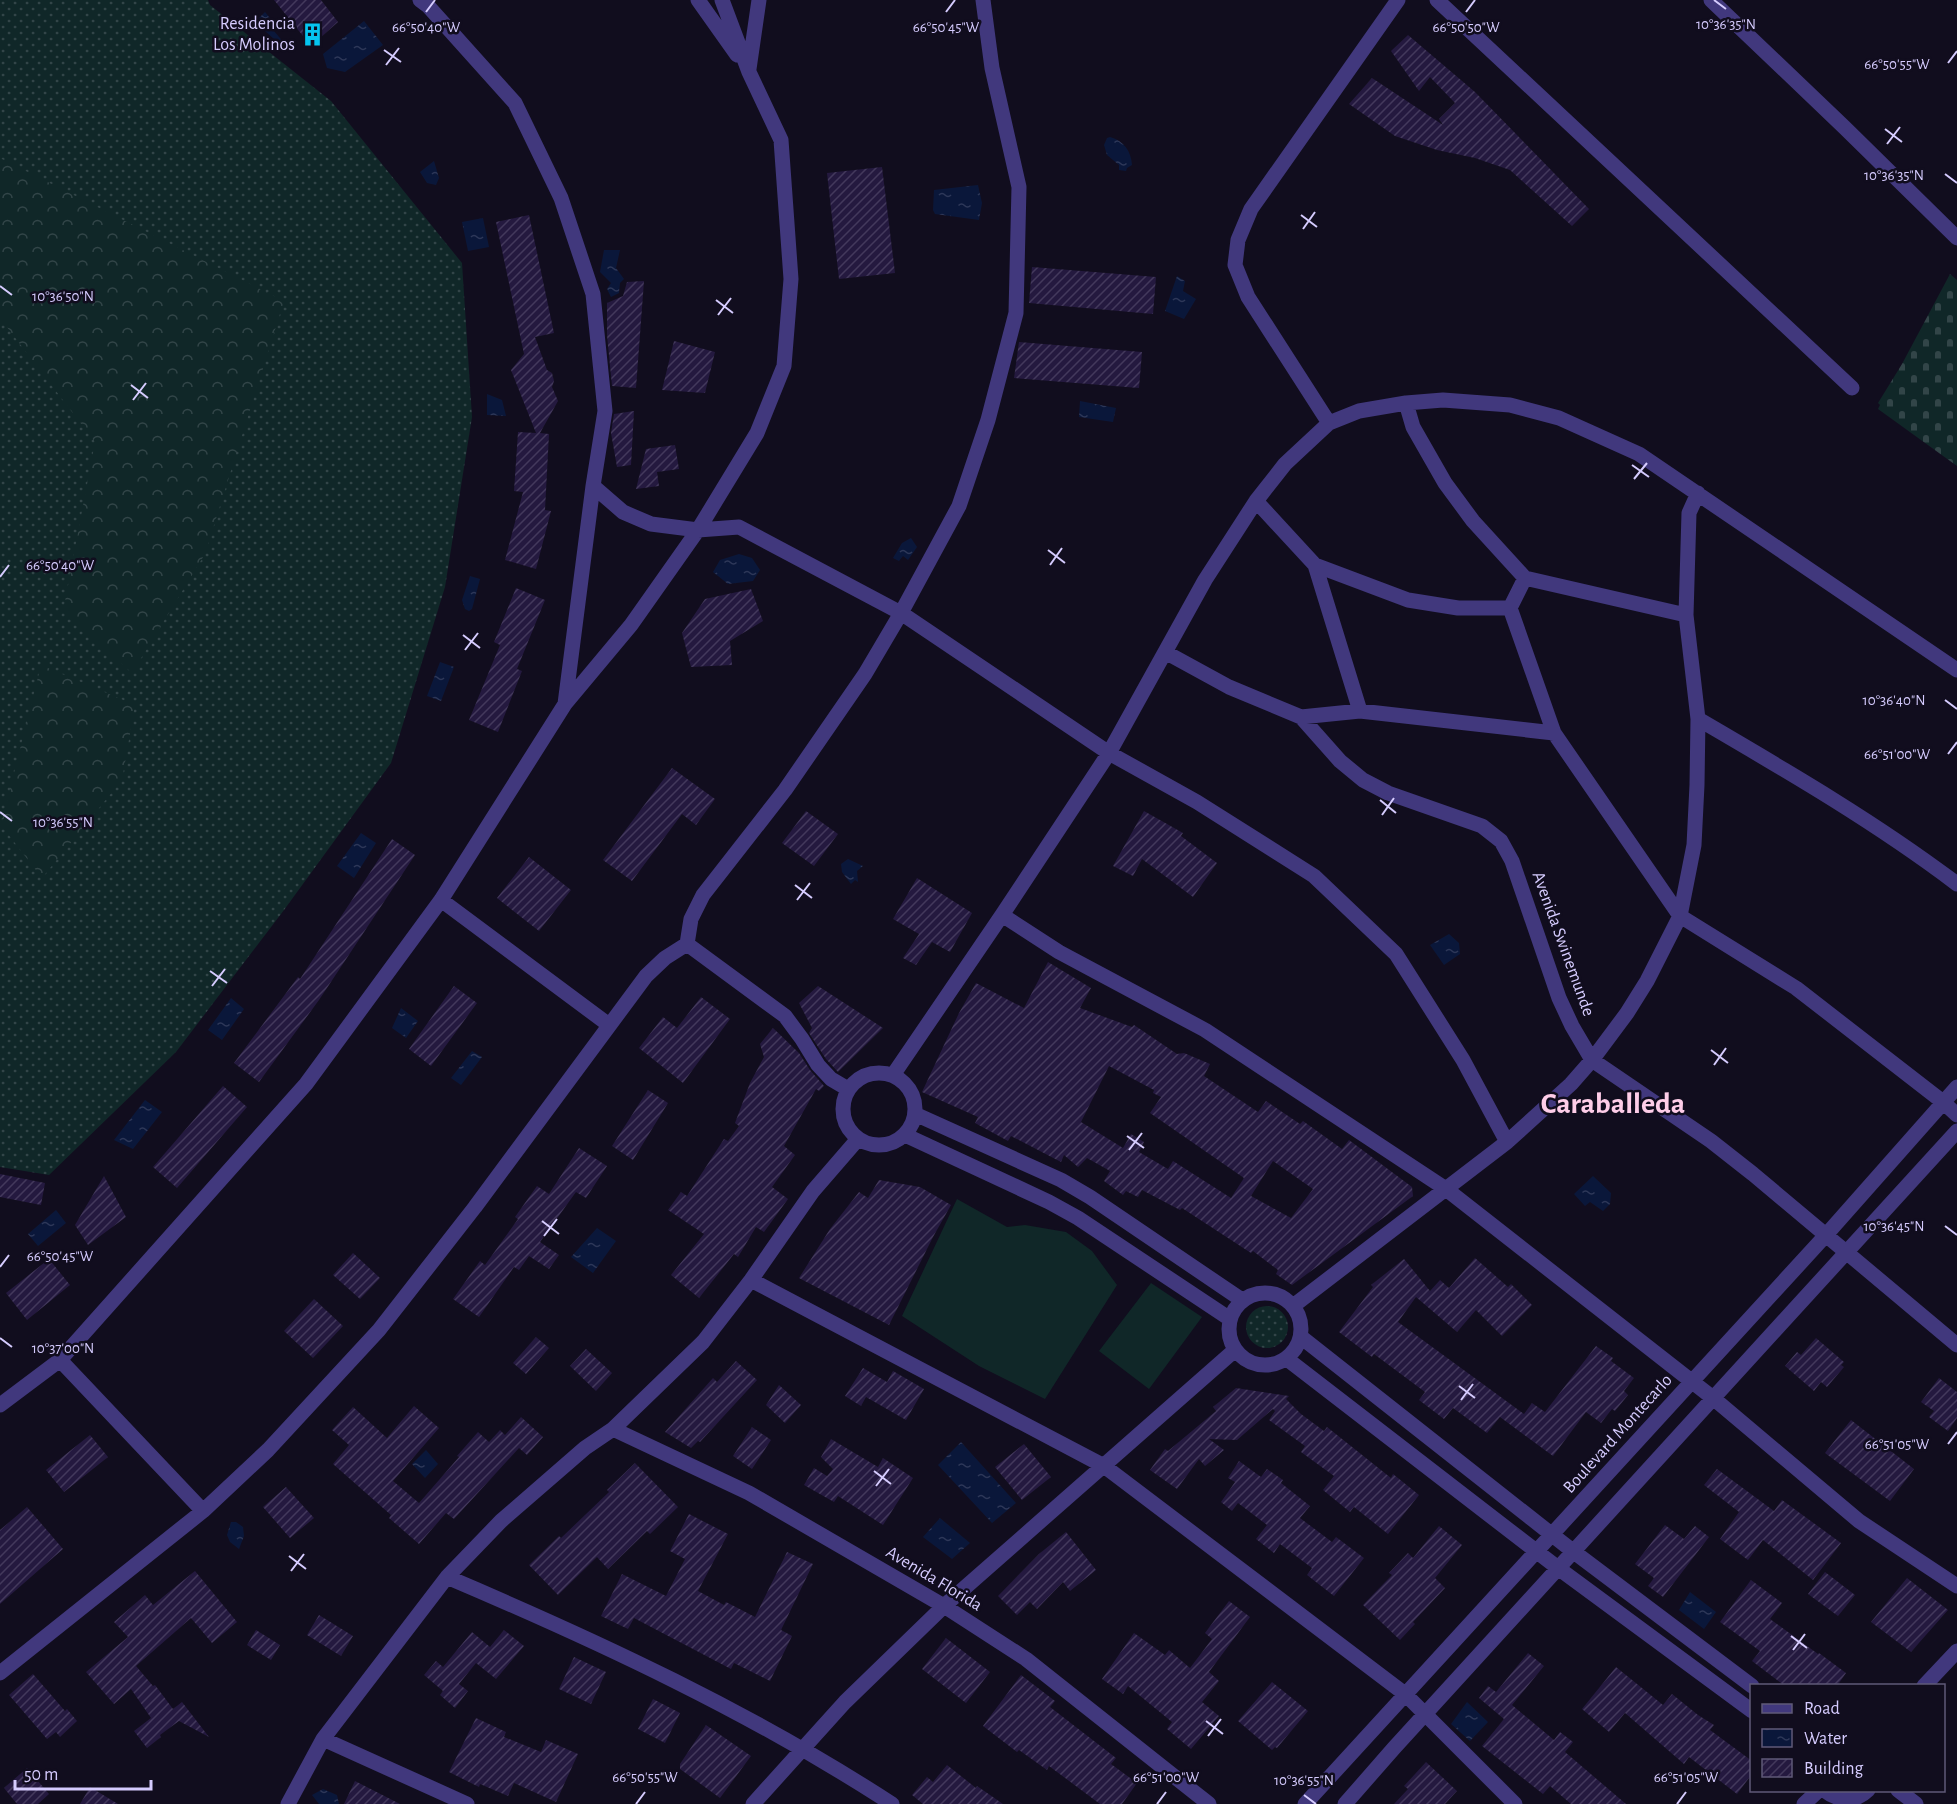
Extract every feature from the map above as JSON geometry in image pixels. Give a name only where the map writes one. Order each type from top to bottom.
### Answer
[{"type":"street","points":[[420,0],[428,6],[515,104],[561,198],[593,294],[605,411],[565,704]]},
{"type":"street","points":[[698,0],[749,72]]},
{"type":"street","points":[[0,1405],[60,1360],[306,1084],[441,900],[565,704],[631,625],[698,530],[757,433],[784,366],[791,279],[781,140],[749,72],[722,0]]},
{"type":"street","points":[[749,72],[759,0]]},
{"type":"street","points":[[0,1673],[203,1511],[268,1450],[378,1330],[475,1207],[646,976],[665,958],[687,944],[691,919],[703,895],[785,790],[865,674],[901,614],[959,506],[988,420],[1016,313],[1019,187],[992,68],[983,0]]},
{"type":"street","points":[[1329,423],[1248,297],[1235,265],[1238,240],[1251,209],[1398,0]]},
{"type":"street","points":[[1437,0],[1852,388]]},
{"type":"street","points":[[1711,0],[1844,126],[1957,238]]},
{"type":"street","points":[[893,1075],[1109,753],[1205,580],[1256,501],[1285,464],[1329,423],[1359,411],[1406,403],[1443,400],[1510,405],[1559,418],[1639,454],[1957,670]]},
{"type":"street","points":[[1406,403],[1413,427],[1445,483],[1473,521],[1525,578],[1686,615]]},
{"type":"street","points":[[593,486],[623,512],[651,524],[698,530],[740,528],[901,614],[1109,753],[1197,802],[1314,876],[1396,954],[1463,1060],[1507,1142]]},
{"type":"street","points":[[1293,1306],[1507,1142],[1570,1084],[1592,1060],[1632,1005],[1647,981],[1680,916],[1694,845],[1698,719],[1686,615],[1689,513],[1698,494]]},
{"type":"street","points":[[1256,501],[1315,565],[1360,711]]},
{"type":"street","points":[[1315,565],[1408,600],[1458,608],[1510,608]]},
{"type":"street","points":[[1525,578],[1510,608],[1554,733],[1680,916],[1796,988],[1957,1115]]},
{"type":"street","name":"Avenida Swinemunde","points":[[1165,652],[1229,687],[1301,717],[1340,761],[1363,780],[1388,793],[1482,826],[1501,841],[1512,861],[1559,998],[1592,1060],[1711,1141],[1957,1345]]},
{"type":"street","points":[[1301,717],[1360,711],[1554,733]]},
{"type":"street","points":[[1698,719],[1830,796],[1911,849],[1957,884]]},
{"type":"street","points":[[441,900],[609,1025]]},
{"type":"street","points":[[1002,915],[1059,951],[1205,1030],[1446,1189],[1692,1381],[1859,1521],[1957,1586]]},
{"type":"street","points":[[687,944],[785,1016],[818,1065],[831,1079],[848,1089]]},
{"type":"street","points":[[868,1074],[893,1075],[906,1085],[914,1098],[915,1114],[912,1125],[905,1135],[891,1144],[874,1145],[858,1139],[848,1129],[843,1116],[843,1102],[848,1089],[868,1074]]},
{"type":"street","name":"Boulevard Montecarlo","points":[[1305,1804],[1826,1235],[1957,1087]]},
{"type":"street","points":[[915,1114],[1061,1180],[1090,1197],[1242,1300]]},
{"type":"street","points":[[1345,1804],[1957,1131]]},
{"type":"street","points":[[905,1135],[1059,1207],[1230,1319]]},
{"type":"street","points":[[288,1804],[323,1739],[447,1577],[501,1521],[585,1448],[613,1429],[703,1342],[751,1280],[813,1191],[858,1139]]},
{"type":"street","points":[[751,1280],[1104,1466],[1405,1694],[1515,1804]]},
{"type":"street","points":[[1269,1293],[1282,1297],[1293,1306],[1301,1320],[1301,1337],[1296,1349],[1287,1359],[1274,1365],[1259,1365],[1246,1360],[1235,1350],[1229,1335],[1230,1319],[1242,1300],[1255,1294],[1269,1293]]},
{"type":"street","points":[[1301,1337],[1574,1552],[1750,1684]]},
{"type":"street","points":[[753,1804],[845,1702],[944,1606],[1235,1350]]},
{"type":"street","points":[[1287,1359],[1558,1568],[1750,1711]]},
{"type":"street","points":[[60,1360],[203,1511]]},
{"type":"street","name":"Avenida Florida","points":[[613,1429],[749,1493],[944,1606],[1026,1659],[1209,1804]]},
{"type":"street","points":[[447,1577],[627,1657],[710,1699],[802,1749],[892,1804]]},
{"type":"street","points":[[1926,1684],[1957,1651]]},
{"type":"street","points":[[323,1739],[467,1804]]},
{"type":"street","points":[[1804,1804],[1818,1792]]},
{"type":"street","points":[[1825,1792],[1843,1800],[1854,1799],[1866,1792],[1877,1804]]},
{"type":"street","points":[[1899,1792],[1916,1804]]},
{"type":"green space","points":[[0,0],[208,0],[210,5],[331,101],[462,263],[472,417],[445,587],[391,763],[284,910],[176,1052],[49,1175],[0,1167]]},
{"type":"green space","points":[[0,158],[284,301],[205,554],[132,673],[63,612],[95,442],[0,318]]},
{"type":"green space","points":[[1950,274],[1957,280],[1957,466],[1878,409],[1880,405],[1878,403],[1902,364]]},
{"type":"green space","points":[[41,665],[135,705],[122,780],[42,878],[1,825]]},
{"type":"green space","points":[[957,1199],[1007,1227],[1025,1225],[1066,1232],[1092,1251],[1117,1285],[1045,1399],[979,1366],[902,1316]]},
{"type":"green space","points":[[1151,1283],[1202,1317],[1149,1389],[1099,1351]]},
{"type":"green space","points":[[1267,1306],[1282,1312],[1288,1327],[1282,1342],[1267,1348],[1252,1342],[1246,1327],[1252,1312]]},
{"type":"water","points":[[265,12],[270,18],[268,24],[285,44],[284,48],[255,22]]},
{"type":"water","points":[[364,21],[383,45],[345,72],[327,68],[323,54]]},
{"type":"water","points":[[1110,137],[1123,144],[1130,155],[1132,165],[1126,171],[1119,170],[1119,165],[1107,155],[1104,145]]},
{"type":"water","points":[[434,161],[439,178],[436,185],[427,183],[420,172]]},
{"type":"water","points":[[978,185],[982,203],[979,220],[935,214],[933,210],[934,190]]},
{"type":"water","points":[[483,218],[489,247],[468,251],[462,222]]},
{"type":"water","points":[[604,250],[620,250],[616,268],[624,279],[620,283],[619,293],[611,297],[607,289],[611,283],[600,272]]},
{"type":"water","points":[[1177,276],[1185,281],[1183,291],[1196,299],[1184,319],[1165,311]]},
{"type":"water","points":[[487,394],[502,400],[506,416],[487,415]]},
{"type":"water","points":[[1080,401],[1116,408],[1113,422],[1079,417]]},
{"type":"water","points":[[911,538],[917,547],[908,560],[903,556],[899,561],[893,558],[902,543]]},
{"type":"water","points":[[739,554],[752,558],[760,570],[753,581],[728,584],[713,572],[720,560]]},
{"type":"water","points":[[470,576],[480,579],[472,609],[469,611],[465,609],[462,600]]},
{"type":"water","points":[[440,662],[454,667],[441,701],[427,696]]},
{"type":"water","points":[[361,833],[376,843],[354,878],[337,866]]},
{"type":"water","points":[[848,859],[863,866],[857,871],[858,882],[855,880],[851,884],[842,872],[841,864]]},
{"type":"water","points":[[1449,934],[1459,943],[1460,954],[1444,965],[1430,945]]},
{"type":"water","points":[[231,998],[244,1009],[222,1040],[208,1030]]},
{"type":"water","points":[[401,1008],[418,1021],[406,1038],[392,1028]]},
{"type":"water","points":[[472,1051],[482,1057],[461,1085],[451,1078]]},
{"type":"water","points":[[145,1100],[162,1112],[133,1149],[114,1140]]},
{"type":"water","points":[[1593,1176],[1611,1193],[1610,1204],[1603,1211],[1590,1202],[1585,1206],[1574,1194]]},
{"type":"water","points":[[56,1210],[66,1223],[38,1246],[28,1234]]},
{"type":"water","points":[[597,1228],[616,1241],[593,1273],[571,1257]]},
{"type":"water","points":[[961,1442],[1016,1503],[992,1523],[938,1465]]},
{"type":"water","points":[[426,1450],[438,1464],[425,1478],[412,1464]]},
{"type":"water","points":[[940,1518],[970,1543],[952,1559],[923,1537]]},
{"type":"water","points":[[231,1522],[236,1522],[243,1527],[244,1536],[239,1549],[230,1542],[227,1535]]},
{"type":"water","points":[[1690,1592],[1716,1612],[1704,1629],[1679,1610]]},
{"type":"water","points":[[1467,1702],[1488,1722],[1470,1741],[1451,1724]]},
{"type":"water","points":[[323,1789],[337,1795],[339,1804],[319,1804],[312,1795]]},
{"type":"building","name":"Residencia Los Molinos","points":[[274,0],[321,0],[338,22],[311,46]]},
{"type":"building","points":[[1408,35],[1475,92],[1589,209],[1572,226],[1510,170],[1395,136],[1349,104],[1372,78],[1443,125],[1439,119],[1455,103],[1430,77],[1419,91],[1391,51]]},
{"type":"building","points":[[882,167],[895,273],[839,279],[827,173]]},
{"type":"building","points":[[529,215],[554,333],[535,337],[547,370],[552,373],[554,381],[552,387],[558,401],[540,433],[549,434],[545,510],[551,511],[536,569],[505,560],[523,492],[514,491],[518,432],[536,433],[511,370],[524,354],[496,222]]},
{"type":"building","points":[[1032,267],[1156,277],[1153,314],[1029,303]]},
{"type":"building","points":[[644,281],[636,388],[612,386],[607,335],[607,303],[623,296],[627,282]]},
{"type":"building","points":[[674,341],[715,352],[705,393],[662,390]]},
{"type":"building","points":[[1019,342],[1142,352],[1139,388],[1014,378]]},
{"type":"building","points":[[634,411],[631,465],[617,467],[611,433],[614,414]]},
{"type":"building","points":[[675,445],[679,469],[657,472],[659,486],[636,489],[646,449]]},
{"type":"building","points":[[516,588],[545,600],[517,669],[522,671],[498,732],[469,720],[500,645],[494,642]]},
{"type":"building","points":[[751,589],[763,621],[730,641],[732,665],[691,667],[682,633],[705,599]]},
{"type":"building","points":[[672,768],[715,799],[696,825],[682,814],[632,881],[603,860]]},
{"type":"building","points":[[806,811],[838,834],[814,866],[782,843]]},
{"type":"building","points":[[1144,811],[1183,833],[1181,836],[1217,863],[1193,897],[1142,859],[1133,876],[1113,866]]},
{"type":"building","points":[[392,839],[415,855],[319,1000],[259,1082],[234,1063],[298,977],[300,979]]},
{"type":"building","points":[[529,857],[571,890],[539,931],[497,898]]},
{"type":"building","points":[[917,878],[972,913],[950,952],[932,942],[916,965],[903,958],[919,934],[893,919]]},
{"type":"building","points":[[1048,962],[1091,988],[1080,1008],[1132,1027],[1134,1025],[1177,1054],[1184,1053],[1210,1064],[1204,1076],[1258,1112],[1266,1101],[1300,1124],[1303,1121],[1342,1149],[1349,1140],[1412,1187],[1413,1196],[1292,1285],[1276,1274],[1278,1270],[1253,1251],[1251,1253],[1182,1208],[1180,1210],[1142,1190],[1138,1197],[1126,1191],[1123,1195],[1104,1181],[1110,1171],[1087,1158],[1078,1167],[1064,1155],[1061,1162],[1011,1136],[1008,1141],[975,1123],[978,1117],[922,1092],[959,1013],[976,983],[1024,1008]],"holes":[[[1109,1066],[1154,1090],[1153,1093],[1161,1097],[1150,1113],[1244,1178],[1231,1198],[1173,1161],[1168,1169],[1139,1152],[1144,1142],[1131,1134],[1123,1148],[1081,1122]],[[1273,1161],[1313,1189],[1291,1218],[1251,1196]]]},
{"type":"building","points":[[454,986],[477,1003],[431,1066],[409,1049]]},
{"type":"building","points":[[818,986],[883,1028],[838,1072],[826,1059],[809,1033],[812,1028],[799,1003]]},
{"type":"building","points":[[701,997],[730,1019],[683,1083],[639,1048],[663,1017],[677,1028]]},
{"type":"building","points":[[773,1028],[799,1053],[824,1086],[819,1091],[816,1089],[784,1146],[795,1155],[772,1187],[788,1199],[764,1232],[756,1227],[738,1257],[734,1254],[699,1298],[671,1275],[704,1234],[668,1210],[681,1192],[687,1196],[724,1139],[728,1141],[739,1126],[735,1123],[750,1083],[764,1057],[760,1044]]},
{"type":"building","points":[[223,1086],[247,1107],[177,1188],[153,1167]]},
{"type":"building","points":[[648,1090],[668,1103],[633,1160],[612,1146]]},
{"type":"building","points":[[579,1148],[607,1166],[586,1198],[576,1192],[540,1242],[559,1255],[549,1269],[529,1256],[519,1270],[514,1267],[479,1317],[453,1299],[480,1261],[485,1265],[518,1219],[515,1217],[537,1186],[549,1194]]},
{"type":"building","points":[[0,1174],[45,1183],[41,1205],[0,1197]]},
{"type":"building","points":[[104,1176],[126,1217],[88,1245],[75,1225]]},
{"type":"building","points":[[879,1180],[920,1187],[951,1205],[889,1325],[799,1278],[830,1229],[859,1192],[868,1198]]},
{"type":"building","points":[[353,1253],[380,1278],[360,1299],[333,1275]]},
{"type":"building","points":[[1475,1258],[1508,1287],[1511,1284],[1532,1305],[1502,1336],[1476,1310],[1457,1332],[1416,1297],[1398,1322],[1524,1414],[1532,1403],[1545,1412],[1596,1346],[1613,1358],[1611,1361],[1634,1378],[1624,1391],[1628,1395],[1615,1411],[1612,1409],[1601,1423],[1586,1412],[1553,1456],[1500,1417],[1487,1433],[1453,1408],[1444,1419],[1419,1400],[1425,1392],[1374,1354],[1372,1357],[1339,1332],[1373,1287],[1371,1285],[1404,1259],[1430,1291],[1440,1280],[1449,1288]]},
{"type":"building","points":[[49,1259],[70,1285],[27,1320],[6,1293]]},
{"type":"building","points":[[314,1299],[343,1326],[313,1358],[284,1331]]},
{"type":"building","points":[[536,1337],[549,1348],[526,1374],[513,1363]]},
{"type":"building","points":[[1816,1338],[1844,1362],[1841,1365],[1844,1367],[1827,1387],[1821,1382],[1814,1391],[1785,1366],[1797,1352],[1801,1355]]},
{"type":"building","points":[[586,1349],[612,1373],[596,1391],[570,1366]]},
{"type":"building","points":[[736,1361],[757,1380],[700,1442],[698,1441],[691,1448],[665,1432],[713,1378],[717,1382]]},
{"type":"building","points":[[863,1368],[887,1382],[893,1371],[924,1389],[906,1420],[866,1397],[861,1406],[845,1396]]},
{"type":"building","points":[[1939,1378],[1957,1392],[1957,1418],[1948,1431],[1929,1417],[1934,1411],[1921,1402]]},
{"type":"building","points":[[779,1385],[801,1405],[785,1423],[766,1405]]},
{"type":"building","points":[[1236,1388],[1289,1396],[1286,1399],[1301,1414],[1324,1431],[1327,1427],[1391,1478],[1393,1474],[1419,1495],[1388,1534],[1354,1507],[1350,1512],[1323,1490],[1334,1476],[1301,1452],[1305,1446],[1269,1420],[1275,1411],[1273,1409],[1237,1440],[1209,1439],[1224,1450],[1205,1466],[1199,1459],[1177,1489],[1150,1470],[1165,1449],[1168,1451],[1216,1411],[1213,1407]]},
{"type":"building","points":[[414,1406],[439,1428],[393,1481],[419,1503],[478,1432],[489,1442],[500,1430],[505,1435],[521,1417],[543,1437],[527,1455],[519,1448],[454,1519],[446,1513],[419,1544],[389,1518],[391,1515],[333,1464],[349,1445],[332,1430],[353,1407],[387,1438]]},
{"type":"building","points":[[1851,1420],[1914,1469],[1890,1501],[1825,1453]]},
{"type":"building","points":[[752,1427],[771,1440],[752,1469],[733,1456]]},
{"type":"building","points":[[90,1435],[108,1457],[64,1492],[46,1470]]},
{"type":"building","points":[[831,1439],[878,1467],[883,1458],[913,1478],[883,1525],[838,1496],[834,1502],[804,1485],[814,1468],[827,1476],[833,1469],[821,1457]]},
{"type":"building","points":[[1024,1444],[1051,1477],[1022,1500],[995,1467]]},
{"type":"building","points":[[1239,1461],[1261,1477],[1267,1469],[1283,1480],[1281,1483],[1310,1506],[1300,1518],[1332,1542],[1336,1537],[1364,1558],[1334,1596],[1307,1575],[1312,1568],[1280,1544],[1274,1553],[1256,1539],[1267,1525],[1238,1503],[1232,1511],[1221,1502],[1235,1482],[1228,1478]]},
{"type":"building","points":[[635,1463],[678,1507],[650,1534],[647,1531],[608,1569],[597,1557],[558,1595],[529,1565],[609,1492],[607,1490]]},
{"type":"building","points":[[1717,1469],[1774,1511],[1782,1500],[1841,1543],[1813,1580],[1763,1540],[1748,1560],[1720,1539],[1739,1512],[1704,1485]]},
{"type":"building","points":[[286,1487],[314,1518],[290,1538],[263,1507]]},
{"type":"building","points":[[27,1507],[63,1549],[0,1604],[0,1530]]},
{"type":"building","points":[[689,1514],[728,1534],[698,1591],[724,1605],[726,1602],[755,1617],[787,1552],[813,1564],[781,1630],[792,1636],[770,1681],[734,1663],[731,1669],[634,1618],[628,1629],[601,1616],[622,1574],[666,1596],[685,1559],[670,1551]]},
{"type":"building","points":[[1665,1525],[1684,1539],[1695,1526],[1709,1537],[1663,1597],[1648,1586],[1654,1578],[1635,1564]]},
{"type":"building","points":[[1439,1526],[1462,1545],[1435,1578],[1445,1588],[1413,1622],[1415,1624],[1400,1640],[1363,1605],[1392,1575],[1389,1573],[1408,1553],[1413,1558]]},
{"type":"building","points":[[1066,1532],[1096,1570],[1070,1591],[1063,1582],[1037,1609],[1030,1602],[1017,1615],[998,1596],[1039,1554]]},
{"type":"building","points":[[195,1571],[237,1622],[212,1643],[191,1618],[136,1666],[153,1686],[155,1685],[173,1709],[182,1702],[209,1737],[179,1721],[147,1748],[134,1731],[151,1718],[131,1689],[114,1704],[86,1672],[128,1637],[114,1622],[145,1595],[153,1605]]},
{"type":"building","points":[[1825,1572],[1855,1595],[1838,1616],[1808,1594]]},
{"type":"building","points":[[1907,1578],[1948,1610],[1911,1652],[1871,1622]]},
{"type":"building","points":[[1751,1580],[1782,1603],[1770,1619],[1846,1673],[1838,1684],[1782,1684],[1752,1661],[1760,1651],[1720,1622]]},
{"type":"building","points":[[1229,1601],[1250,1617],[1209,1672],[1219,1681],[1202,1702],[1219,1716],[1191,1749],[1167,1729],[1172,1722],[1128,1686],[1123,1694],[1102,1679],[1134,1633],[1165,1655],[1169,1650],[1190,1668],[1212,1639],[1205,1633]]},
{"type":"building","points":[[319,1615],[353,1636],[341,1656],[307,1635]]},
{"type":"building","points":[[256,1630],[280,1645],[271,1660],[247,1645]]},
{"type":"building","points":[[504,1630],[524,1646],[496,1679],[476,1663],[459,1684],[468,1691],[455,1708],[440,1695],[443,1691],[424,1675],[436,1661],[443,1667],[472,1632],[490,1647]]},
{"type":"building","points":[[946,1638],[990,1672],[966,1703],[922,1669]]},
{"type":"building","points":[[1528,1653],[1544,1666],[1512,1705],[1554,1740],[1560,1732],[1573,1742],[1565,1752],[1626,1804],[1571,1804],[1550,1786],[1543,1794],[1482,1746],[1504,1719],[1479,1698],[1488,1686],[1496,1692]]},
{"type":"building","points":[[574,1657],[606,1672],[591,1704],[559,1689]]},
{"type":"building","points":[[1616,1667],[1663,1705],[1672,1694],[1714,1725],[1710,1730],[1750,1760],[1750,1777],[1737,1794],[1689,1757],[1684,1764],[1625,1713],[1609,1732],[1582,1709]]},
{"type":"building","points":[[33,1674],[65,1711],[67,1709],[77,1721],[60,1737],[56,1732],[47,1739],[9,1695]]},
{"type":"building","points":[[1021,1675],[1055,1701],[1050,1707],[1116,1758],[1111,1764],[1137,1783],[1122,1804],[1100,1804],[1049,1766],[1047,1770],[1019,1750],[1017,1752],[983,1726]]},
{"type":"building","points":[[1272,1682],[1308,1711],[1277,1748],[1272,1750],[1238,1721]]},
{"type":"building","points":[[653,1699],[680,1713],[665,1743],[638,1729]]},
{"type":"building","points":[[476,1718],[506,1732],[504,1737],[541,1752],[546,1740],[578,1754],[556,1802],[514,1783],[508,1796],[480,1784],[479,1787],[449,1772]]},
{"type":"building","points":[[706,1725],[751,1756],[720,1798],[680,1769],[680,1764]]},
{"type":"building","points":[[1426,1762],[1457,1791],[1445,1804],[1394,1804],[1408,1789],[1404,1786]]},
{"type":"building","points":[[947,1765],[976,1788],[977,1786],[1003,1804],[923,1804],[912,1795],[927,1777],[933,1782]]},
{"type":"building","points":[[27,1768],[49,1794],[38,1804],[17,1804],[4,1788]]},
{"type":"building","points":[[355,1781],[400,1804],[344,1804]]},
{"type":"building","points":[[90,1787],[118,1804],[80,1804]]},
{"type":"place","name":"Residencia Los Molinos","points":[[313,34]]},
{"type":"district","name":"Caraballeda","points":[[1613,1104]]}]
